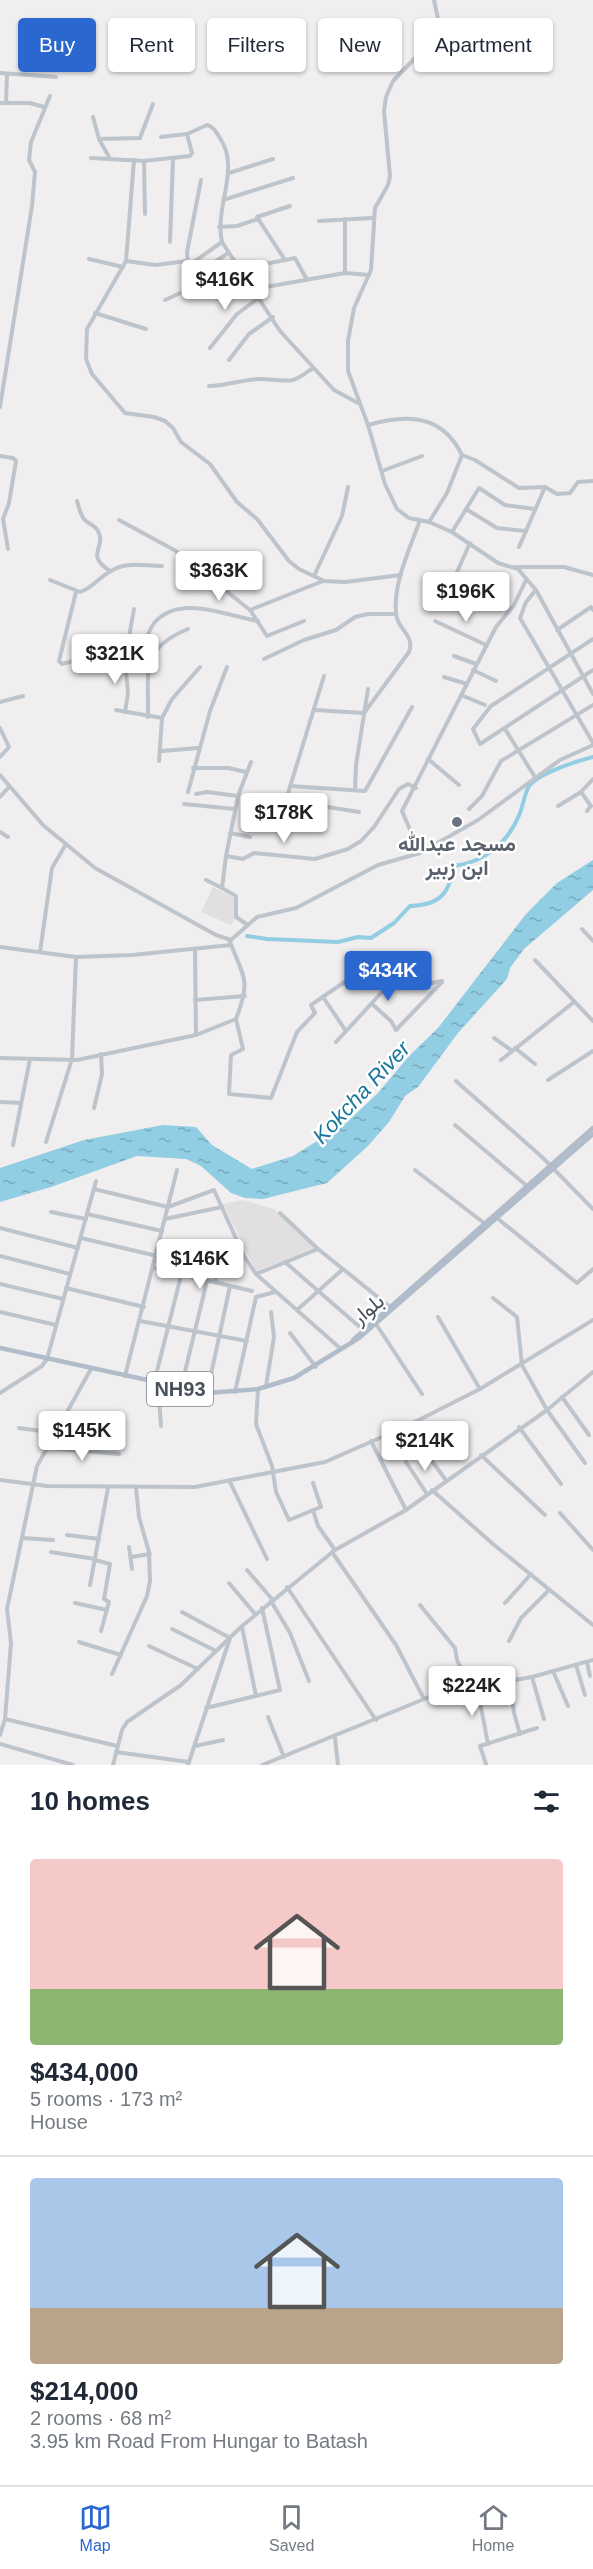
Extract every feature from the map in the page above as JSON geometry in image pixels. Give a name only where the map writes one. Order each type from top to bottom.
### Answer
[{"type":"main road","name":"بلوار","points":[[351,1342],[362,1329],[389,1306],[497,1218],[593,1128]]},
{"type":"main road","name":"بلوار","points":[[351,1342],[376,1324],[483,1223],[593,1134]]},
{"type":"main road","name":"NH93","points":[[0,1348],[181,1389],[207,1393],[235,1393],[266,1387],[294,1378],[316,1367],[351,1342]]},
{"type":"street","points":[[434,0],[438,34],[428,48],[416,56],[393,81],[386,97],[384,111],[390,176],[372,218],[369,275],[349,322],[348,371],[397,509],[409,518],[429,522],[452,532],[498,563],[515,567],[564,567],[593,575]]},
{"type":"street","points":[[0,73],[56,77]]},
{"type":"street","points":[[6,103],[7,74]]},
{"type":"street","points":[[0,407],[32,206],[35,172],[29,160],[31,142],[50,96]]},
{"type":"street","points":[[0,103],[30,103],[44,107]]},
{"type":"street","points":[[99,138],[140,138],[153,104]]},
{"type":"street","points":[[93,117],[99,138],[110,158]]},
{"type":"street","points":[[161,137],[187,134],[207,125],[212,126],[228,150],[229,173],[222,200],[219,227],[222,242],[260,297],[280,331],[334,390],[359,403]]},
{"type":"street","points":[[91,158],[144,160],[191,155],[187,134]]},
{"type":"street","points":[[170,242],[173,158]]},
{"type":"street","points":[[229,173],[273,159]]},
{"type":"street","points":[[134,160],[126,261],[87,329],[86,359],[92,374],[125,412],[165,421],[186,446],[210,464],[237,502],[264,526],[289,561],[324,581],[345,582],[401,575]]},
{"type":"street","points":[[144,160],[146,214]]},
{"type":"street","points":[[222,200],[293,178]]},
{"type":"street","points":[[201,180],[187,261],[190,266],[222,242]]},
{"type":"street","points":[[258,219],[257,216],[264,213],[290,206]]},
{"type":"street","points":[[319,220],[372,218]]},
{"type":"street","points":[[219,227],[237,226],[258,219]]},
{"type":"street","points":[[258,219],[285,260]]},
{"type":"street","points":[[345,219],[345,273]]},
{"type":"street","points":[[165,300],[191,288],[212,264],[228,253]]},
{"type":"street","points":[[239,269],[297,258],[306,278]]},
{"type":"street","points":[[89,259],[123,267]]},
{"type":"street","points":[[126,261],[155,265],[187,261]]},
{"type":"street","points":[[254,289],[306,278],[345,273],[369,275]]},
{"type":"street","points":[[210,348],[237,314],[260,297]]},
{"type":"street","points":[[95,314],[146,328]]},
{"type":"street","points":[[229,360],[249,334],[273,317]]},
{"type":"street","points":[[209,386],[226,386],[241,380],[288,381],[296,379],[313,368]]},
{"type":"street","points":[[368,425],[401,419],[433,423],[455,441],[462,455],[475,460],[519,488],[545,487],[557,494],[570,493],[578,482],[593,481]]},
{"type":"street","points":[[429,522],[447,493],[462,455]]},
{"type":"street","points":[[0,456],[13,458],[16,462],[7,511],[3,519],[8,549]]},
{"type":"street","points":[[382,471],[422,456]]},
{"type":"street","points":[[314,576],[342,516],[348,487]]},
{"type":"street","points":[[519,547],[545,487]]},
{"type":"street","points":[[452,532],[478,488],[506,506],[535,509]]},
{"type":"street","points":[[77,501],[85,520],[100,533],[96,556],[99,564],[110,571]]},
{"type":"street","points":[[466,509],[497,528],[526,531]]},
{"type":"street","points":[[0,510],[7,511]]},
{"type":"street","points":[[119,520],[176,551],[250,610],[267,636],[304,621]]},
{"type":"street","points":[[364,713],[409,652],[412,643],[396,614],[401,575],[420,520]]},
{"type":"street","points":[[444,601],[470,543]]},
{"type":"street","points":[[50,580],[76,592],[91,589],[110,571],[125,565],[162,566]]},
{"type":"street","points":[[515,567],[536,591],[593,694]]},
{"type":"street","points":[[420,854],[402,814],[486,645],[496,627],[514,605],[526,580]]},
{"type":"street","points":[[250,610],[324,581]]},
{"type":"street","points":[[0,775],[43,825],[95,868],[216,935],[229,939],[236,937],[263,915],[311,902],[378,865],[420,854],[468,828],[560,760],[593,744],[520,618],[526,602],[536,591]]},
{"type":"street","points":[[76,592],[60,663],[100,654],[139,659],[153,624],[179,610],[195,608],[258,621]]},
{"type":"street","points":[[557,630],[592,607]]},
{"type":"street","points":[[125,712],[128,693],[125,659],[134,609]]},
{"type":"street","points":[[264,659],[304,640],[336,630],[355,617],[368,614],[396,614]]},
{"type":"street","points":[[435,621],[486,645]]},
{"type":"street","points":[[148,717],[148,664],[168,637],[188,629]]},
{"type":"street","points":[[593,639],[550,670],[491,706],[473,729],[480,744],[564,692],[593,670]]},
{"type":"street","points":[[454,656],[476,664]]},
{"type":"street","points":[[159,761],[162,751],[162,718],[172,699],[200,667]]},
{"type":"street","points":[[188,792],[198,748],[228,667]]},
{"type":"street","points":[[473,670],[496,681]]},
{"type":"street","points":[[278,826],[324,676]]},
{"type":"street","points":[[444,677],[466,684]]},
{"type":"street","points":[[354,790],[368,689]]},
{"type":"street","points":[[461,695],[485,705]]},
{"type":"street","points":[[0,702],[23,696]]},
{"type":"street","points":[[469,809],[482,796],[501,761],[593,705]]},
{"type":"street","points":[[290,786],[366,789],[412,707]]},
{"type":"street","points":[[116,710],[162,718]]},
{"type":"street","points":[[314,710],[364,713]]},
{"type":"street","points":[[0,728],[9,747],[0,757]]},
{"type":"street","points":[[505,729],[517,752],[535,777]]},
{"type":"street","points":[[162,751],[198,748]]},
{"type":"street","points":[[428,759],[459,785]]},
{"type":"street","points":[[222,888],[237,796],[250,762]]},
{"type":"street","points":[[193,768],[228,768],[246,772]]},
{"type":"street","points":[[558,806],[593,781]]},
{"type":"street","points":[[226,856],[243,860],[254,853],[315,859],[348,849],[361,841],[374,827],[399,789],[408,784],[416,788]]},
{"type":"street","points":[[0,797],[9,787]]},
{"type":"street","points":[[196,794],[207,792],[237,796]]},
{"type":"street","points":[[580,792],[591,806],[586,811]]},
{"type":"street","points":[[184,804],[235,809]]},
{"type":"street","points":[[284,806],[315,805],[359,812]]},
{"type":"street","points":[[0,832],[8,837]]},
{"type":"street","points":[[230,833],[250,837]]},
{"type":"street","points":[[40,952],[51,868],[66,844]]},
{"type":"street","points":[[206,879],[236,896],[236,917],[248,925]]},
{"type":"street","points":[[582,929],[593,941]]},
{"type":"street","points":[[229,939],[245,974],[245,996],[236,1019],[243,1049],[231,1055],[229,1094],[271,1098],[297,1032],[315,1013],[311,1005],[362,969],[394,962]]},
{"type":"street","points":[[0,947],[76,957],[231,945]]},
{"type":"street","points":[[195,949],[196,1035]]},
{"type":"street","points":[[46,1142],[72,1059],[76,957]]},
{"type":"street","points":[[535,960],[593,1021]]},
{"type":"street","points":[[336,1042],[371,1004],[400,977],[409,988],[442,981],[396,1030],[391,1021],[371,1004]]},
{"type":"street","points":[[195,1000],[245,996]]},
{"type":"street","points":[[323,997],[346,1031]]},
{"type":"street","points":[[501,1060],[574,1002]]},
{"type":"street","points":[[0,1058],[72,1059],[196,1035],[236,1019]]},
{"type":"street","points":[[494,1038],[534,1064]]},
{"type":"street","points":[[548,1080],[593,1051]]},
{"type":"street","points":[[94,1108],[102,1074],[101,1054]]},
{"type":"street","points":[[13,1145],[30,1059]]},
{"type":"street","points":[[456,1081],[552,1167],[593,1209]]},
{"type":"street","points":[[0,1102],[21,1103]]},
{"type":"street","points":[[455,1125],[527,1186]]},
{"type":"street","points":[[125,1377],[177,1170]]},
{"type":"street","points":[[415,1170],[483,1223]]},
{"type":"street","points":[[0,1393],[42,1366],[47,1359],[96,1181]]},
{"type":"street","points":[[94,1189],[168,1207],[214,1190],[244,1256],[256,1274],[342,1350]]},
{"type":"street","points":[[165,1219],[222,1207]]},
{"type":"street","points":[[51,1212],[86,1220]]},
{"type":"street","points":[[280,1213],[318,1249],[389,1306]]},
{"type":"street","points":[[87,1214],[162,1231]]},
{"type":"street","points":[[497,1218],[577,1283],[593,1269]]},
{"type":"street","points":[[0,1228],[78,1248]]},
{"type":"street","points":[[81,1238],[157,1256]]},
{"type":"street","points":[[161,1426],[156,1383],[167,1326],[189,1244],[199,1241],[217,1283]]},
{"type":"street","points":[[256,1274],[318,1249]]},
{"type":"street","points":[[0,1256],[70,1274]]},
{"type":"street","points":[[285,1262],[362,1329]]},
{"type":"street","points":[[154,1268],[252,1291]]},
{"type":"street","points":[[297,1310],[344,1269]]},
{"type":"street","points":[[181,1389],[207,1281]]},
{"type":"street","points":[[0,1284],[63,1299]]},
{"type":"street","points":[[207,1393],[230,1286]]},
{"type":"street","points":[[66,1288],[144,1307]]},
{"type":"street","points":[[235,1393],[256,1297],[275,1292]]},
{"type":"street","points":[[493,1298],[517,1317],[522,1365],[547,1410],[585,1463]]},
{"type":"street","points":[[0,1312],[56,1325]]},
{"type":"street","points":[[266,1387],[274,1337],[271,1312]]},
{"type":"street","points":[[438,1317],[480,1389]]},
{"type":"street","points":[[0,1480],[47,1486],[195,1487],[325,1462],[406,1426],[480,1389],[593,1320]]},
{"type":"street","points":[[140,1321],[247,1341]]},
{"type":"street","points":[[376,1324],[422,1394]]},
{"type":"street","points":[[290,1333],[316,1367]]},
{"type":"street","points":[[0,1735],[5,1719],[11,1644],[7,1609],[38,1466],[91,1369]]},
{"type":"street","points":[[113,1765],[117,1746],[127,1722],[198,1670],[271,1600],[334,1551],[406,1510],[445,1479],[547,1410],[592,1375]]},
{"type":"street","points":[[258,1389],[256,1424],[274,1473],[276,1492],[288,1520],[321,1506],[313,1483]]},
{"type":"street","points":[[562,1397],[589,1435]]},
{"type":"street","points":[[60,1425],[108,1430]]},
{"type":"street","points":[[406,1426],[445,1479]]},
{"type":"street","points":[[519,1427],[561,1484]]},
{"type":"street","points":[[19,1428],[56,1433]]},
{"type":"street","points":[[371,1441],[406,1510]]},
{"type":"street","points":[[48,1448],[119,1454]]},
{"type":"street","points":[[481,1455],[545,1515]]},
{"type":"street","points":[[406,1462],[427,1494]]},
{"type":"street","points":[[230,1482],[267,1559]]},
{"type":"street","points":[[90,1585],[108,1488]]},
{"type":"street","points":[[112,1674],[147,1596],[150,1581],[150,1554],[139,1517],[136,1488]]},
{"type":"street","points":[[432,1490],[593,1625]]},
{"type":"street","points":[[313,1510],[318,1526],[396,1645],[424,1699]]},
{"type":"street","points":[[560,1514],[593,1550]]},
{"type":"street","points":[[67,1535],[99,1539]]},
{"type":"street","points":[[22,1538],[52,1540]]},
{"type":"street","points":[[129,1547],[132,1569]]},
{"type":"street","points":[[51,1552],[95,1559],[110,1564],[104,1599],[109,1602],[101,1631]]},
{"type":"street","points":[[132,1557],[150,1554]]},
{"type":"street","points":[[247,1570],[271,1600],[290,1633],[309,1682]]},
{"type":"street","points":[[506,1603],[531,1574]]},
{"type":"street","points":[[229,1584],[255,1614]]},
{"type":"street","points":[[287,1587],[376,1720]]},
{"type":"street","points":[[509,1641],[521,1618],[549,1590]]},
{"type":"street","points":[[75,1603],[107,1610]]},
{"type":"street","points":[[420,1605],[455,1648],[457,1660],[470,1687]]},
{"type":"street","points":[[206,1708],[280,1690],[262,1608]]},
{"type":"street","points":[[182,1612],[230,1638]]},
{"type":"street","points":[[242,1626],[256,1696]]},
{"type":"street","points":[[172,1629],[216,1651]]},
{"type":"street","points":[[116,1752],[189,1764],[230,1638]]},
{"type":"street","points":[[79,1642],[121,1655]]},
{"type":"street","points":[[149,1646],[198,1670]]},
{"type":"street","points":[[262,1765],[334,1738],[424,1699],[470,1687],[532,1677],[593,1660]]},
{"type":"street","points":[[587,1662],[591,1676]]},
{"type":"street","points":[[576,1665],[585,1695]]},
{"type":"street","points":[[553,1671],[568,1706]]},
{"type":"street","points":[[532,1677],[544,1719]]},
{"type":"street","points":[[510,1680],[514,1713],[520,1734]]},
{"type":"street","points":[[477,1686],[488,1744]]},
{"type":"street","points":[[268,1717],[284,1757]]},
{"type":"street","points":[[5,1719],[117,1746]]},
{"type":"street","points":[[486,1764],[479,1747],[537,1728]]},
{"type":"street","points":[[334,1738],[338,1765]]},
{"type":"street","points":[[194,1746],[223,1740]]},
{"type":"street","points":[[0,1744],[73,1765]]},
{"type":"shaded area","points":[[213,887],[236,899],[236,917],[231,925],[201,912]]},
{"type":"shaded area","points":[[243,1200],[274,1209],[316,1248],[256,1271],[223,1204]]},
{"type":"water","points":[[593,860],[593,890],[524,949],[510,968],[507,979],[458,1033],[418,1087],[405,1096],[389,1122],[368,1146],[327,1183],[263,1199],[245,1198],[231,1193],[201,1166],[186,1159],[137,1156],[51,1187],[0,1202],[0,1168],[84,1140],[163,1125],[196,1127],[212,1145],[252,1169],[293,1156],[346,1123],[378,1093],[409,1056],[438,1028],[526,914],[557,883]]},
{"type":"waterway","points":[[247,936],[338,942],[358,937],[371,938],[394,923],[410,906],[435,901],[441,896],[446,891],[454,866],[476,860],[502,842],[515,824],[529,786],[534,781],[559,768],[593,757]]},
{"type":"place","name":"مسجد عبدالله ابن زبیر","points":[[457,822]]},
{"type":"water label","name":"Kokcha River","points":[[361,1092]]}]
